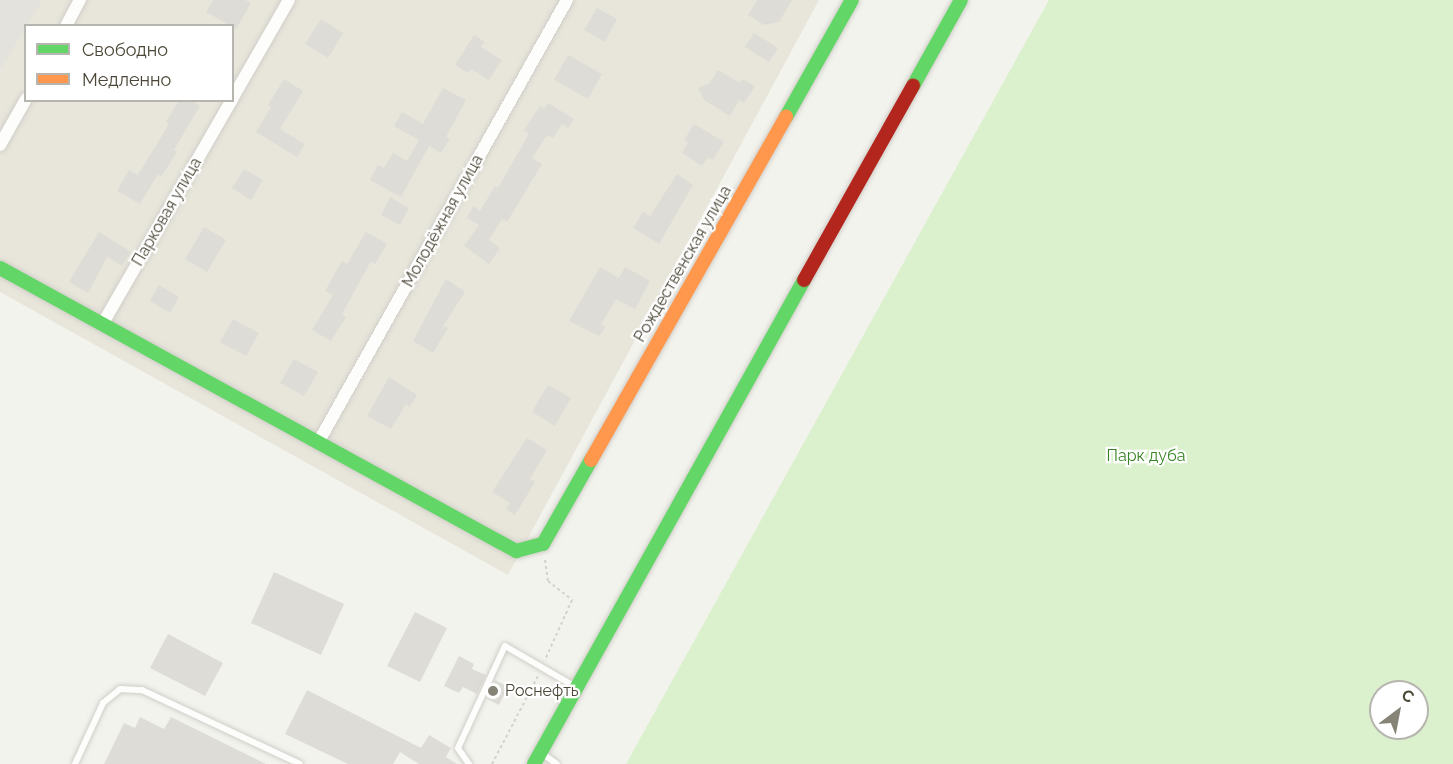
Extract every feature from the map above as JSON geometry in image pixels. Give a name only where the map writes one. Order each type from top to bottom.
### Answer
[{"type":"street","points":[[67,24],[80,0]]},
{"type":"street","name":"Парковая улица","points":[[234,96],[289,0]]},
{"type":"street","name":"Молодёжная улица","points":[[319,441],[567,0]]},
{"type":"street","name":"Рождественская улица","points":[[319,441],[516,551],[543,544],[852,0]]},
{"type":"street","points":[[537,760],[962,0]]},
{"type":"street","points":[[0,145],[24,102]]},
{"type":"street","name":"Парковая улица","points":[[104,323],[231,102]]},
{"type":"street","points":[[0,268],[319,441]]},
{"type":"lane","points":[[469,764],[458,748],[505,646],[577,688]]},
{"type":"lane","points":[[75,764],[103,703],[120,689],[142,690],[300,764]]},
{"type":"lane","points":[[537,760],[557,764]]},
{"type":"shaded area","points":[[0,0],[43,0],[28,24],[24,24],[24,31],[0,70]]},
{"type":"shaded area","points":[[43,0],[819,0],[508,575],[0,292],[0,70],[24,30],[24,102],[234,102],[234,24],[28,24]]},
{"type":"green space","name":"Парк дуба","points":[[1049,0],[1453,0],[1453,764],[626,764]]},
{"type":"building","points":[[213,0],[245,0],[251,3],[236,29],[234,24],[227,24],[206,12]]},
{"type":"building","points":[[757,0],[792,0],[779,22],[764,25],[748,15]]},
{"type":"building","points":[[597,8],[617,19],[605,42],[584,30]]},
{"type":"building","points":[[321,19],[343,33],[328,58],[305,44]]},
{"type":"building","points":[[754,33],[778,48],[769,62],[745,47]]},
{"type":"building","points":[[474,35],[485,42],[481,47],[502,60],[489,80],[471,69],[468,73],[455,65]]},
{"type":"building","points":[[568,55],[602,74],[588,99],[554,80]]},
{"type":"building","points":[[718,70],[740,83],[742,79],[755,86],[744,103],[739,100],[730,116],[704,100],[698,88],[710,83]]},
{"type":"building","points":[[284,79],[303,91],[280,129],[305,144],[297,157],[256,132],[271,107],[268,105]]},
{"type":"building","points":[[443,88],[466,100],[446,137],[450,139],[441,153],[429,146],[401,197],[370,180],[378,165],[384,168],[393,153],[407,161],[419,140],[394,126],[402,112],[423,124]]},
{"type":"building","points":[[178,102],[194,102],[200,106],[174,150],[177,152],[161,177],[158,174],[140,204],[117,191],[129,170],[138,175],[169,124],[166,122]]},
{"type":"building","points":[[548,103],[574,119],[568,128],[562,124],[553,138],[547,135],[532,158],[542,164],[507,222],[502,219],[489,240],[500,248],[489,264],[464,246],[479,225],[467,218],[473,206],[480,211],[495,186],[498,188],[529,134],[524,130],[540,106],[544,109]]},
{"type":"building","points":[[694,124],[724,142],[713,160],[708,157],[702,166],[682,153],[688,142],[684,140]]},
{"type":"building","points":[[244,169],[263,180],[251,200],[232,188]]},
{"type":"building","points":[[677,174],[693,185],[659,244],[633,228],[643,212],[650,216]]},
{"type":"building","points":[[390,197],[409,208],[400,225],[381,215]]},
{"type":"building","points":[[204,227],[226,240],[207,272],[185,259]]},
{"type":"building","points":[[99,232],[131,252],[122,266],[107,257],[88,293],[69,282]]},
{"type":"building","points":[[366,232],[387,244],[375,264],[371,261],[342,314],[346,317],[331,341],[312,330],[333,295],[325,291],[342,261],[347,264]]},
{"type":"building","points":[[600,267],[619,278],[625,267],[650,281],[635,309],[616,299],[601,324],[606,327],[599,336],[569,321]]},
{"type":"building","points":[[446,279],[465,292],[443,326],[448,328],[433,353],[413,341]]},
{"type":"building","points":[[159,285],[179,297],[170,313],[150,301]]},
{"type":"building","points":[[233,319],[259,333],[246,356],[220,342]]},
{"type":"building","points":[[294,359],[318,372],[304,396],[280,383]]},
{"type":"building","points":[[389,377],[417,395],[410,407],[406,404],[391,429],[367,416]]},
{"type":"building","points":[[548,385],[571,398],[555,426],[532,412]]},
{"type":"building","points":[[527,438],[547,450],[530,479],[535,482],[515,515],[506,509],[510,503],[492,492]]},
{"type":"building","points":[[274,572],[344,604],[321,655],[251,623]]},
{"type":"building","points":[[415,612],[447,628],[420,682],[387,666]]},
{"type":"building","points":[[168,634],[223,663],[205,696],[150,668]]},
{"type":"building","points":[[459,656],[474,664],[472,669],[486,675],[477,694],[463,687],[459,693],[444,686]]},
{"type":"building","points":[[495,680],[508,687],[499,705],[487,699]]},
{"type":"building","points":[[307,690],[421,748],[429,735],[451,748],[446,757],[457,764],[419,764],[400,752],[393,764],[348,764],[285,734]]},
{"type":"building","points":[[140,717],[164,729],[171,717],[266,764],[104,764],[124,723],[135,728]]},
{"type":"traffic: fast","points":[[786,117],[852,0]]},
{"type":"traffic: fast","points":[[913,86],[961,0]]},
{"type":"traffic: fast","points":[[0,268],[516,551],[543,544],[591,460]]},
{"type":"traffic: fast","points":[[534,764],[804,280]]},
{"type":"traffic: slow","points":[[591,460],[786,117]]},
{"type":"traffic: jam","points":[[804,280],[913,86]]},
{"type":"place","name":"Роснефть","points":[[493,691]]}]
